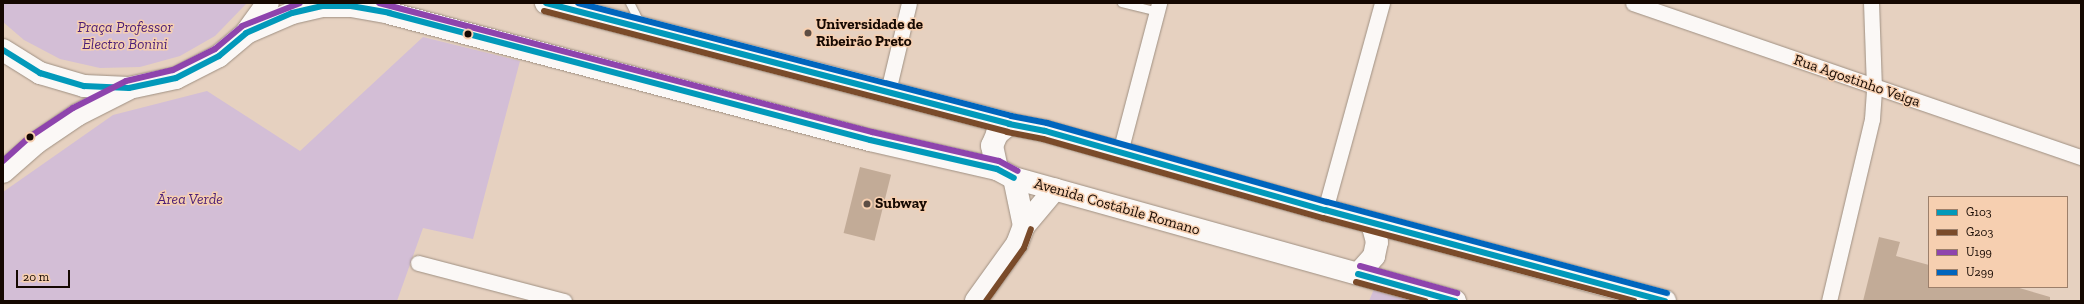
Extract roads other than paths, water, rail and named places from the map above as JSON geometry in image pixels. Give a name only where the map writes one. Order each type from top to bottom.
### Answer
[{"type":"main road","points":[[3,50],[40,73],[84,86],[129,88],[176,78],[219,56],[246,33],[268,3]]},
{"type":"main road","points":[[546,3],[888,91],[1009,124],[1045,131],[1372,223],[1665,301]]},
{"type":"main road","name":"Avenida Costábile Romano","points":[[246,33],[292,13],[322,6],[351,6],[389,13],[870,140],[1006,174],[1055,190],[1455,301]]},
{"type":"main road","points":[[3,172],[36,144],[77,115],[129,88]]},
{"type":"main road","points":[[1009,124],[997,134],[992,146],[1006,174],[1024,226]]},
{"type":"main road","points":[[976,301],[1017,244],[1024,226],[1055,190]]},
{"type":"main road","points":[[1358,274],[1374,256],[1377,242],[1372,223]]},
{"type":"street","points":[[888,91],[909,3]]},
{"type":"street","points":[[1325,210],[1382,3]]},
{"type":"street","name":"Rua Agostinho Veiga","points":[[1634,3],[1874,88],[2081,157]]},
{"type":"street","points":[[1829,301],[1872,119],[1874,88],[1871,3]]},
{"type":"street","points":[[1120,152],[1158,8]]},
{"type":"street","points":[[418,264],[564,301]]},
{"type":"lane","points":[[630,3],[642,27]]},
{"type":"lane","points":[[1122,3],[1158,8]]},
{"type":"place","name":"Universidade de Ribeirão Preto","points":[[808,33]]},
{"type":"place","name":"Subway","points":[[867,204]]},
{"type":"park label","name":"Praça Professor Electro Bonini","points":[[125,36]]},
{"type":"park label","name":"Área Verde","points":[[190,200]]}]
